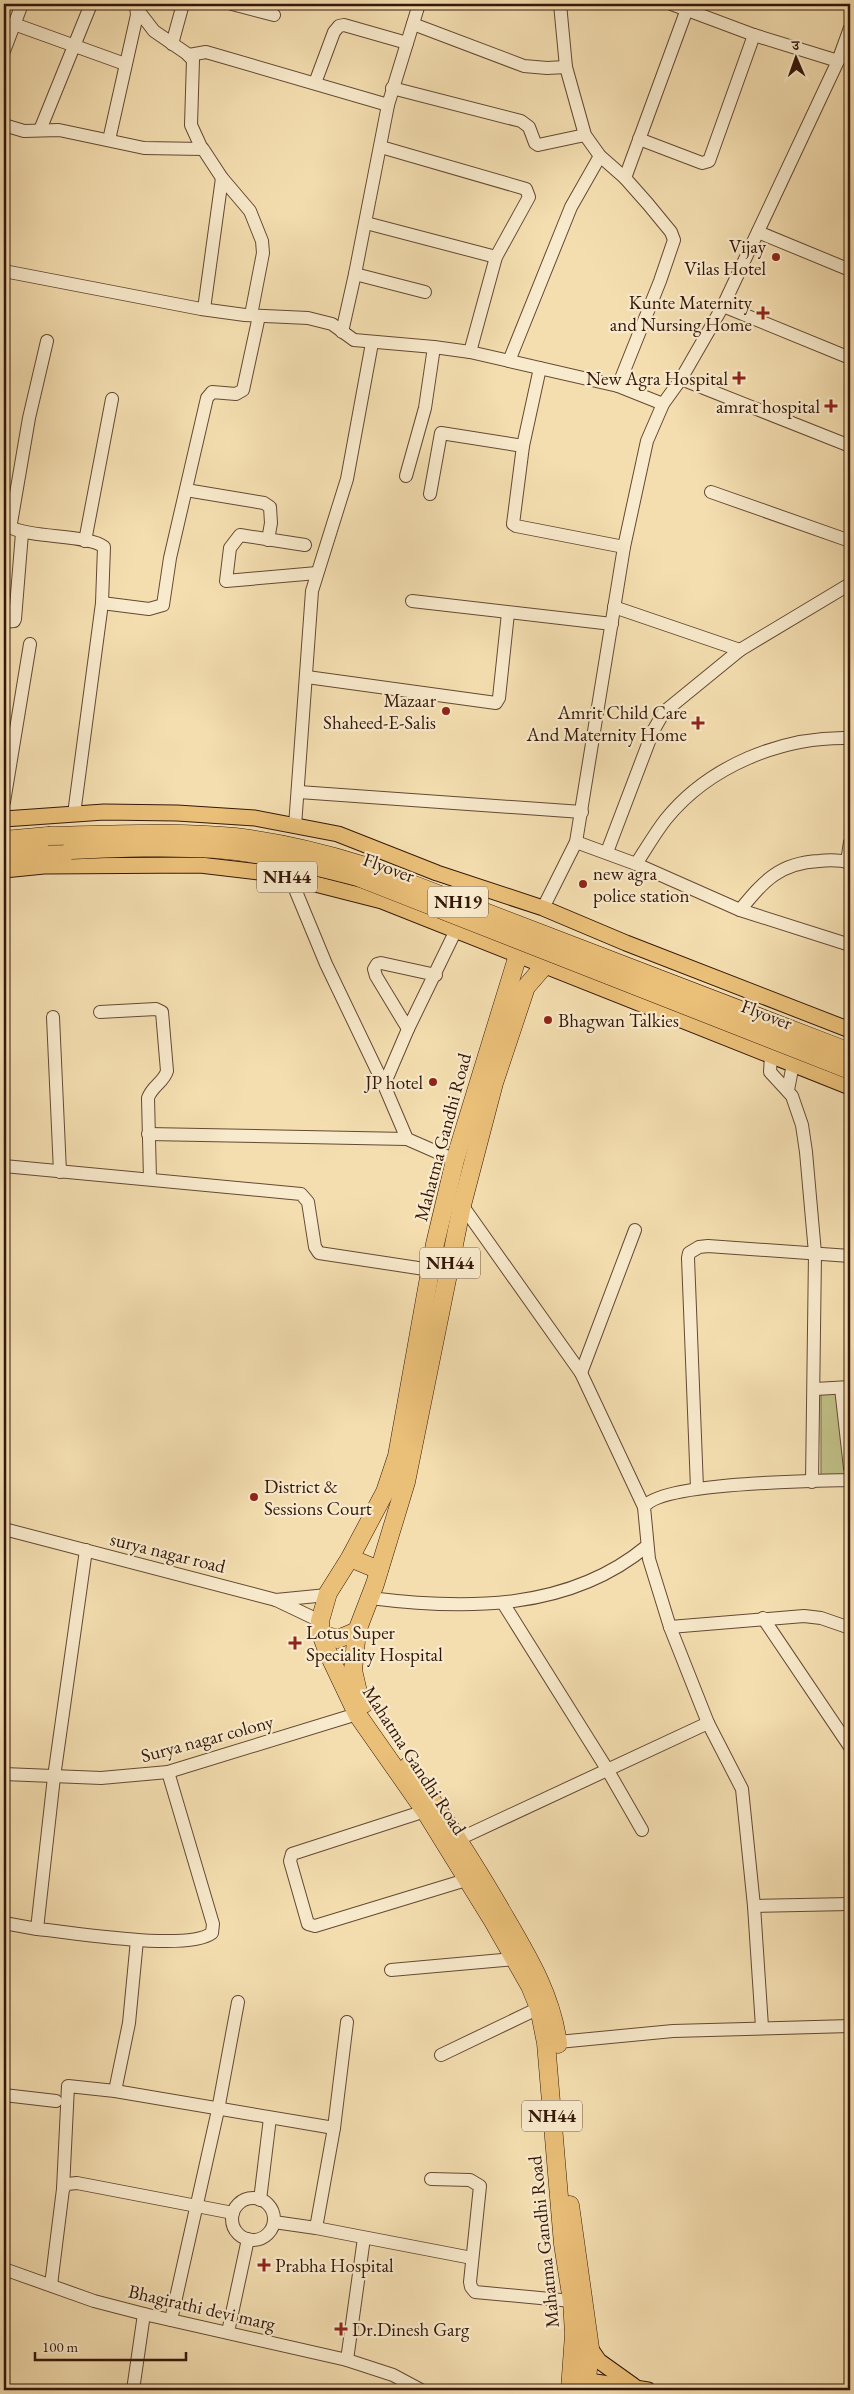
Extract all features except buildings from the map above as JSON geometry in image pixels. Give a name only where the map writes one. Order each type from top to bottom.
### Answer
[{"type":"highway","name":"Flyover","points":[[4,840],[48,836],[200,834],[237,837],[325,854],[362,865],[850,1052]]},
{"type":"highway","name":"Flyover","points":[[4,857],[71,850],[140,847],[216,850],[289,860],[358,877],[850,1070]]},
{"type":"highway","name":"Mahatma Gandhi Road","points":[[518,954],[455,1160],[431,1270],[397,1456],[385,1492],[350,1558],[327,1595],[321,1627],[328,1653],[357,1714],[424,1811],[530,1986],[539,2008],[546,2043],[563,2244],[572,2301],[577,2386]]},
{"type":"highway","name":"Mahatma Gandhi Road","points":[[545,965],[526,988],[494,1083],[462,1205],[406,1482],[370,1598],[356,1632],[353,1670],[362,1702],[459,1839],[546,1991],[558,2042],[569,2196],[590,2348],[577,2386]]},
{"type":"highway","points":[[350,1558],[379,1570]]},
{"type":"highway","points":[[321,1627],[338,1638],[356,1632]]},
{"type":"main road","points":[[4,819],[104,812],[177,813],[255,818],[338,834],[437,872],[543,908],[850,1030]]},
{"type":"main road","name":"NH44","points":[[4,870],[44,866],[200,864],[290,877],[382,902],[518,954]]},
{"type":"main road","points":[[476,938],[497,892]]},
{"type":"main road","points":[[579,978],[597,931]]},
{"type":"main road","points":[[518,954],[850,1087]]},
{"type":"main road","points":[[590,2348],[599,2361],[643,2389]]},
{"type":"main road","points":[[577,2386],[643,2389]]},
{"type":"street","points":[[4,51],[22,4]]},
{"type":"street","points":[[40,130],[90,4]]},
{"type":"street","points":[[172,44],[183,4]]},
{"type":"street","points":[[232,4],[274,15]]},
{"type":"street","points":[[342,332],[366,224],[388,105],[419,4]]},
{"type":"street","points":[[560,4],[566,67],[585,135],[600,156],[625,178],[673,237],[674,244],[618,386]]},
{"type":"street","points":[[671,4],[754,35],[838,61]]},
{"type":"street","points":[[136,6],[154,31],[189,56],[193,63],[192,125],[200,148]]},
{"type":"street","points":[[109,140],[136,6]]},
{"type":"street","points":[[625,178],[687,9]]},
{"type":"street","points":[[14,24],[125,64]]},
{"type":"street","points":[[413,24],[524,66],[566,67]]},
{"type":"street","points":[[315,83],[334,32],[339,26],[344,25],[407,43]]},
{"type":"street","points":[[543,908],[576,842],[624,547],[647,441],[663,404],[681,379],[723,306],[838,61],[850,28]]},
{"type":"street","points":[[639,139],[702,163],[710,161],[754,35]]},
{"type":"street","points":[[189,56],[206,52],[388,105]]},
{"type":"street","points":[[392,88],[521,121],[529,127],[535,143],[538,145],[585,135]]},
{"type":"street","points":[[4,125],[24,131],[59,130],[155,149],[200,148],[205,150],[222,178],[250,211],[263,245],[255,316],[243,390],[236,394],[212,392],[207,398],[163,605],[149,609],[102,603]]},
{"type":"street","points":[[381,147],[526,189],[528,197],[496,257],[470,352]]},
{"type":"street","points":[[509,361],[572,207],[600,156]]},
{"type":"street","points":[[204,309],[222,178]]},
{"type":"street","points":[[366,224],[496,257]]},
{"type":"street","points":[[758,232],[850,270]]},
{"type":"street","points":[[4,271],[102,292],[204,309],[255,316],[308,318],[328,323],[354,340],[372,343],[434,346],[470,352],[618,386],[663,404]]},
{"type":"street","points":[[355,274],[425,292]]},
{"type":"street","points":[[723,306],[850,358]]},
{"type":"street","points":[[47,341],[30,418],[11,523],[12,528],[22,533],[85,541],[100,544],[104,547],[102,603],[74,814]]},
{"type":"street","points":[[295,826],[299,792],[312,591],[347,479],[372,343]]},
{"type":"street","points":[[406,476],[425,408],[434,346]]},
{"type":"street","points":[[540,368],[523,446],[513,520],[514,526],[624,547]]},
{"type":"street","points":[[681,379],[850,446]]},
{"type":"street","points":[[85,541],[112,399]]},
{"type":"street","points":[[430,494],[441,433],[523,446]]},
{"type":"street","points":[[186,490],[264,504],[270,507],[271,523],[268,540]]},
{"type":"street","points":[[711,492],[850,541]]},
{"type":"street","points":[[4,622],[14,622],[15,619],[22,533]]},
{"type":"street","points":[[305,545],[240,535],[230,548],[226,581],[317,573]]},
{"type":"street","points":[[607,852],[653,731],[660,717],[669,707],[740,650],[850,584]]},
{"type":"street","points":[[412,601],[612,624]]},
{"type":"street","points":[[614,607],[740,650]]},
{"type":"street","points":[[307,677],[496,703],[499,698],[508,613]]},
{"type":"street","points":[[4,802],[30,644]]},
{"type":"street","points":[[636,864],[667,818],[692,794],[720,772],[758,754],[785,746],[809,741],[850,738]]},
{"type":"street","points":[[299,792],[582,812]]},
{"type":"street","points":[[576,842],[636,864],[740,910],[850,945]]},
{"type":"street","points":[[740,910],[760,884],[791,864],[824,861],[849,862],[850,842]]},
{"type":"street","points":[[290,877],[326,964],[408,1138]]},
{"type":"street","points":[[384,1085],[408,1029],[436,975],[456,930]]},
{"type":"street","points":[[408,1029],[376,976],[375,966],[381,963],[436,975]]},
{"type":"street","points":[[100,1012],[156,1010],[162,1012],[167,1071],[165,1078],[151,1089],[148,1098],[150,1179]]},
{"type":"street","points":[[53,1017],[60,1172]]},
{"type":"street","points":[[771,1055],[770,1072],[788,1090],[794,1101],[805,1139],[815,1253],[815,1389],[812,1482]]},
{"type":"street","points":[[788,1090],[792,1064]]},
{"type":"street","points":[[148,1134],[408,1138],[455,1160]]},
{"type":"street","points":[[4,1166],[301,1194],[308,1202],[315,1247],[319,1253],[431,1270]]},
{"type":"street","points":[[462,1205],[581,1374],[644,1508],[647,1546],[670,1627],[708,1723],[742,1789],[754,1906],[762,2027]]},
{"type":"street","points":[[581,1374],[635,1230]]},
{"type":"street","points":[[697,1488],[689,1253],[699,1247],[708,1246],[850,1256]]},
{"type":"street","points":[[815,1389],[846,1387],[850,1468]]},
{"type":"street","points":[[644,1508],[650,1500],[663,1495],[697,1488],[850,1480]]},
{"type":"street","name":"surya nagar road","points":[[4,1529],[276,1600],[321,1627]]},
{"type":"street","points":[[370,1598],[416,1604],[503,1603],[567,1589],[602,1577],[624,1565],[647,1546]]},
{"type":"street","points":[[37,1929],[54,1777],[86,1550]]},
{"type":"street","points":[[276,1600],[327,1595]]},
{"type":"street","points":[[503,1603],[607,1769],[642,1830]]},
{"type":"street","points":[[670,1627],[763,1618],[814,1617],[850,1628]]},
{"type":"street","points":[[763,1618],[850,1747]]},
{"type":"street","name":"Surya nagar colony","points":[[4,1774],[102,1778],[168,1772],[357,1714]]},
{"type":"street","points":[[459,1839],[708,1723]]},
{"type":"street","points":[[4,1923],[37,1929],[137,1940],[197,1939],[208,1936],[213,1929],[168,1772]]},
{"type":"street","points":[[424,1811],[292,1854],[290,1861],[308,1924],[315,1926],[466,1880]]},
{"type":"street","points":[[754,1906],[850,1904]]},
{"type":"street","points":[[115,2091],[129,2023],[137,1940]]},
{"type":"street","points":[[390,1970],[514,1959]]},
{"type":"street","points":[[171,2320],[218,2110],[238,2002]]},
{"type":"street","points":[[441,2055],[539,2008]]},
{"type":"street","points":[[316,2228],[334,2128],[347,2022]]},
{"type":"street","points":[[558,2042],[664,2032],[762,2027],[850,2026]]},
{"type":"street","points":[[51,2285],[62,2189],[68,2086],[115,2091],[218,2110],[334,2128]]},
{"type":"street","points":[[4,2095],[56,2101]]},
{"type":"street","points":[[260,2200],[270,2118]]},
{"type":"street","points":[[431,2179],[470,2180],[479,2184],[481,2193],[470,2287],[475,2292],[572,2301]]},
{"type":"street","points":[[62,2189],[67,2184],[77,2183],[196,2208],[233,2213]]},
{"type":"street","points":[[247,2200],[260,2200],[271,2208],[274,2222],[268,2234],[262,2238],[248,2239],[237,2232],[234,2226],[233,2213],[236,2207],[247,2200]]},
{"type":"street","points":[[274,2222],[316,2228],[472,2258]]},
{"type":"street","points":[[347,2360],[364,2238]]},
{"type":"street","points":[[228,2332],[248,2239]]},
{"type":"street","name":"Bhagirathi devi marg","points":[[4,2269],[94,2301],[347,2360],[393,2375],[421,2390]]},
{"type":"street","points":[[133,2390],[144,2314]]},
{"type":"shaded area","points":[[850,1388],[850,1476],[821,1478],[821,1390]]},
{"type":"place","name":"Vijay Vilas Hotel","points":[[776,257]]},
{"type":"place","name":"Kunte Maternity and Nursing Home","points":[[763,313]]},
{"type":"place","name":"New Agra Hospital","points":[[739,378]]},
{"type":"place","name":"amrat hospital","points":[[831,406]]},
{"type":"place","name":"Mazaar Shaheed-E-Salis","points":[[446,711]]},
{"type":"place","name":"Amrit Child Care And Maternity Home","points":[[698,723]]},
{"type":"place","name":"new agra police station","points":[[583,884]]},
{"type":"place","name":"Bhagwan Talkies","points":[[548,1020]]},
{"type":"place","name":"JP hotel","points":[[433,1082]]},
{"type":"place","name":"District & Sessions Court","points":[[254,1497]]},
{"type":"place","name":"Lotus Super Speciality Hospital","points":[[295,1643]]},
{"type":"place","name":"Prabha Hospital","points":[[264,2265]]},
{"type":"place","name":"Dr.Dinesh Garg","points":[[341,2329]]}]
